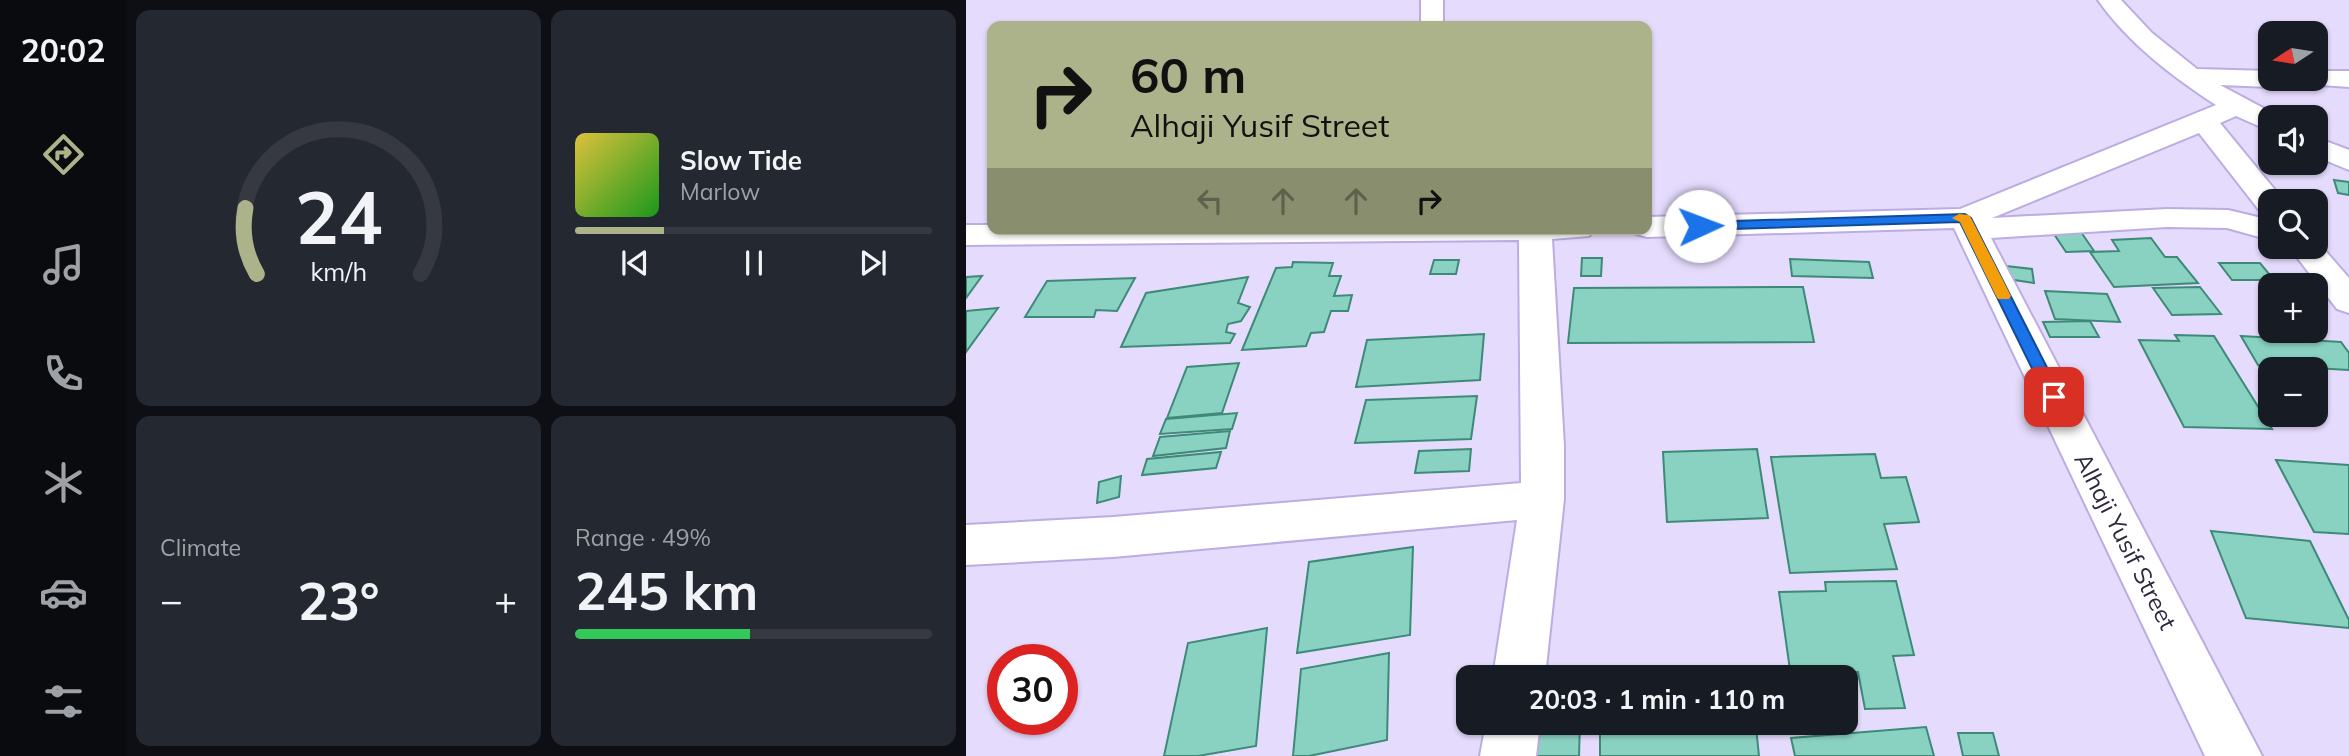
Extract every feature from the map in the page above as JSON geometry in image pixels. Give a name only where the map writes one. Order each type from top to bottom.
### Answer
[{"type":"street","points":[[1432,0],[1432,21]]},
{"type":"street","points":[[2109,0],[2157,50],[2188,76],[2219,114],[2262,189]]},
{"type":"street","points":[[2188,76],[2258,79]]},
{"type":"street","points":[[2328,79],[2349,79]]},
{"type":"street","points":[[1967,224],[2219,114],[2258,121]]},
{"type":"street","points":[[2328,151],[2349,161]]},
{"type":"street","points":[[1652,227],[1967,224],[2167,218],[2228,219],[2258,227]]},
{"type":"street","name":"Alhaji Yusif Street","points":[[1967,224],[2234,756]]},
{"type":"street","points":[[966,235],[987,235]]},
{"type":"street","points":[[1521,665],[1542,499],[1543,446],[1535,235]]},
{"type":"street","points":[[2315,259],[2349,301]]},
{"type":"street","points":[[966,545],[1113,537],[1542,499]]},
{"type":"street","points":[[1508,756],[1511,735]]},
{"type":"building","points":[[2334,180],[2349,182],[2349,195],[2338,193]]},
{"type":"building","points":[[2081,232],[2094,251],[2066,252],[2054,234]]},
{"type":"building","points":[[2151,238],[2165,257],[2177,257],[2198,283],[2114,287],[2090,252],[2119,251],[2112,240]]},
{"type":"building","points":[[1582,258],[1602,258],[1601,276],[1581,276]]},
{"type":"building","points":[[1790,259],[1869,262],[1873,278],[1792,276]]},
{"type":"building","points":[[1434,260],[1459,260],[1456,274],[1430,274]]},
{"type":"building","points":[[1293,262],[1333,263],[1329,276],[1341,276],[1334,296],[1352,295],[1348,311],[1331,311],[1324,332],[1311,333],[1306,346],[1242,350],[1276,268],[1292,267]]},
{"type":"building","points":[[2219,263],[2260,263],[2268,273],[2258,273],[2258,280],[2232,280]]},
{"type":"building","points":[[2006,266],[2032,269],[2034,283],[2008,279]]},
{"type":"building","points":[[982,276],[966,298],[966,277]]},
{"type":"building","points":[[1248,277],[1238,303],[1250,307],[1241,321],[1228,324],[1226,332],[1235,334],[1230,343],[1121,347],[1146,293]]},
{"type":"building","points":[[1135,278],[1117,311],[1096,310],[1094,317],[1025,317],[1047,281]]},
{"type":"building","points":[[1803,287],[1814,342],[1568,343],[1574,288]]},
{"type":"building","points":[[2200,287],[2221,314],[2172,315],[2153,288]]},
{"type":"building","points":[[2045,291],[2107,294],[2120,322],[2055,319]]},
{"type":"building","points":[[998,308],[966,352],[966,311]]},
{"type":"building","points":[[2090,321],[2099,337],[2050,337],[2043,322]]},
{"type":"building","points":[[1484,334],[1480,380],[1356,387],[1367,340]]},
{"type":"building","points":[[2175,335],[2214,336],[2258,407],[2258,427],[2272,429],[2184,427],[2139,340],[2179,341]]},
{"type":"building","points":[[2241,336],[2258,337],[2258,343],[2341,342],[2349,353],[2349,370],[2328,369],[2328,357],[2258,357],[2258,365]]},
{"type":"building","points":[[1239,363],[1222,413],[1167,418],[1187,367]]},
{"type":"building","points":[[1477,396],[1471,439],[1355,443],[1366,400]]},
{"type":"building","points":[[1237,413],[1232,429],[1160,434],[1166,419]]},
{"type":"building","points":[[1230,431],[1226,448],[1153,456],[1160,437]]},
{"type":"building","points":[[1471,449],[1469,471],[1415,473],[1419,451]]},
{"type":"building","points":[[1757,449],[1768,518],[1667,522],[1663,452]]},
{"type":"building","points":[[1221,452],[1216,468],[1142,475],[1147,459]]},
{"type":"building","points":[[1875,454],[1881,478],[1906,477],[1919,522],[1884,524],[1897,569],[1790,573],[1771,457]]},
{"type":"building","points":[[2276,460],[2349,465],[2349,534],[2314,532]]},
{"type":"building","points":[[1121,476],[1119,497],[1097,503],[1099,482]]},
{"type":"building","points":[[2211,531],[2310,541],[2349,620],[2349,628],[2246,618]]},
{"type":"building","points":[[1413,547],[1410,635],[1297,653],[1309,562]]},
{"type":"building","points":[[1896,581],[1914,655],[1893,656],[1905,708],[1865,709],[1858,665],[1789,665],[1779,592],[1826,591],[1825,582]]},
{"type":"building","points":[[1267,628],[1256,746],[1198,756],[1164,756],[1188,643]]},
{"type":"building","points":[[1389,653],[1387,740],[1309,756],[1293,756],[1301,669]]},
{"type":"building","points":[[1926,727],[1934,756],[1795,756],[1791,738],[1858,735],[1858,733]]},
{"type":"building","points":[[1958,733],[1993,733],[1999,756],[1963,756]]},
{"type":"building","points":[[1536,735],[1580,735],[1579,756],[1535,756]]},
{"type":"building","points":[[1600,735],[1757,735],[1759,756],[1600,756]]},
{"type":"slow traffic","points":[[1959,218],[1965,218],[2003,296]]},
{"type":"route","points":[[1700,226],[1965,218],[2054,397]]}]
